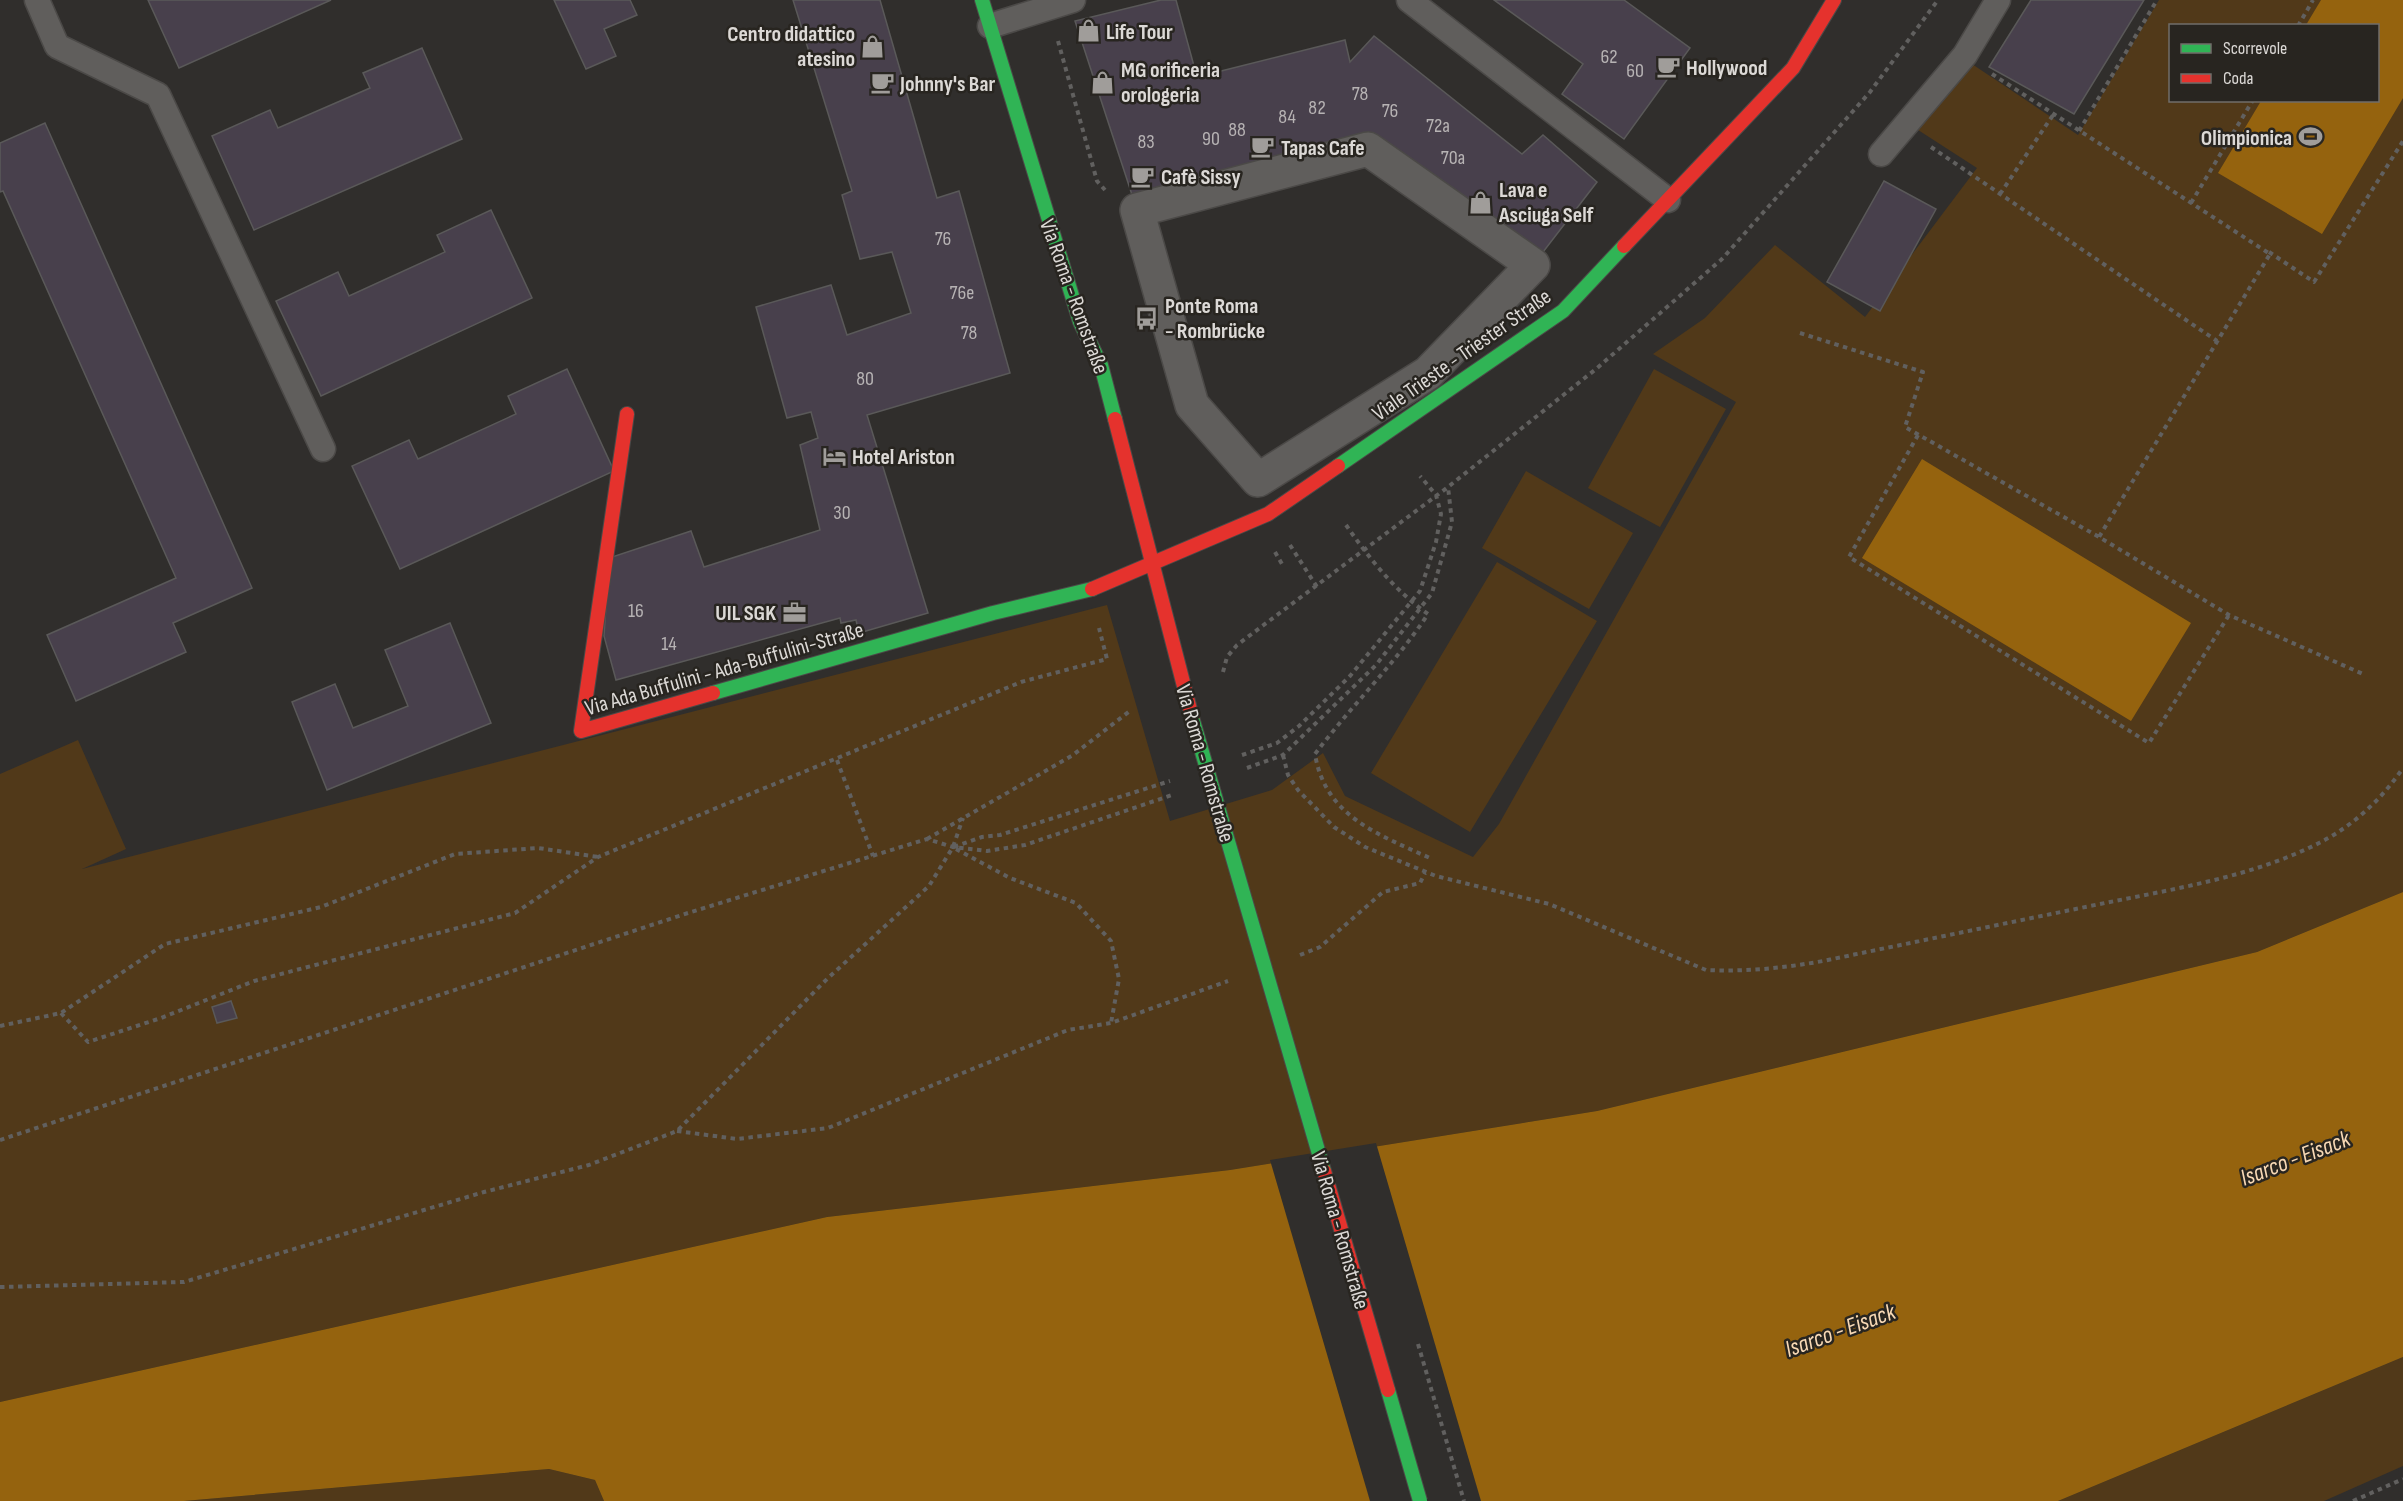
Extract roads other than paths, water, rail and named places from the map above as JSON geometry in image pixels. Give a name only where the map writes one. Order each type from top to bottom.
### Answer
[{"type":"street","name":"Via Roma - Romstraße","points":[[982,0],[1080,322],[1101,365],[1151,567],[1193,721],[1420,1501]]},
{"type":"street","name":"Viale Trieste - Triester Straße","points":[[1151,567],[1268,514],[1563,311],[1793,68],[1834,0]]},
{"type":"street","points":[[1368,149],[1533,265],[1470,331],[1428,373],[1258,480],[1192,405],[1137,210],[1368,149]]},
{"type":"street","name":"Via Ada Buffulini - Ada-Buffulini-Straße","points":[[627,414],[581,731],[993,613],[1090,589],[1151,567]]},
{"type":"lane","points":[[37,0],[57,46],[158,95],[322,448]]},
{"type":"lane","points":[[990,26],[1073,0]]},
{"type":"lane","points":[[1409,0],[1668,200]]},
{"type":"lane","points":[[1881,154],[1965,55],[1998,0]]},
{"type":"lane","points":[[1470,331],[1495,356]]},
{"type":"water","name":"Olimpionica","points":[[2321,0],[2403,0],[2403,98],[2322,234],[2218,173],[2260,102],[2379,102],[2379,24],[2307,24]]},
{"type":"water","points":[[1922,459],[2191,623],[2131,721],[1862,558]]},
{"type":"water","name":"Isarco - Eisack","points":[[2403,892],[2403,1357],[2058,1501],[604,1501],[595,1480],[549,1469],[184,1501],[0,1501],[0,1402],[827,1217],[1230,1170],[1597,1111],[2257,952]]},
{"type":"place","name":"Life Tour","points":[[1088,31]]},
{"type":"place","name":"Centro didattico atesino","points":[[873,46]]},
{"type":"place","name":"Hollywood","points":[[1668,67]]},
{"type":"place","name":"MG orificeria orologeria","points":[[1103,82]]},
{"type":"place","name":"Johnny's Bar","points":[[882,83]]},
{"type":"place","name":"Olimpionica","points":[[2310,137]]},
{"type":"place","name":"Tapas Cafe","points":[[1263,147]]},
{"type":"place","name":"Cafè Sissy","points":[[1143,176]]},
{"type":"place","name":"Lava e Asciuga Self","points":[[1481,202]]},
{"type":"place","name":"Ponte Roma - Rombrücke","points":[[1147,318]]},
{"type":"place","name":"Hotel Ariston","points":[[834,456]]},
{"type":"place","name":"UIL SGK","points":[[794,612]]}]
